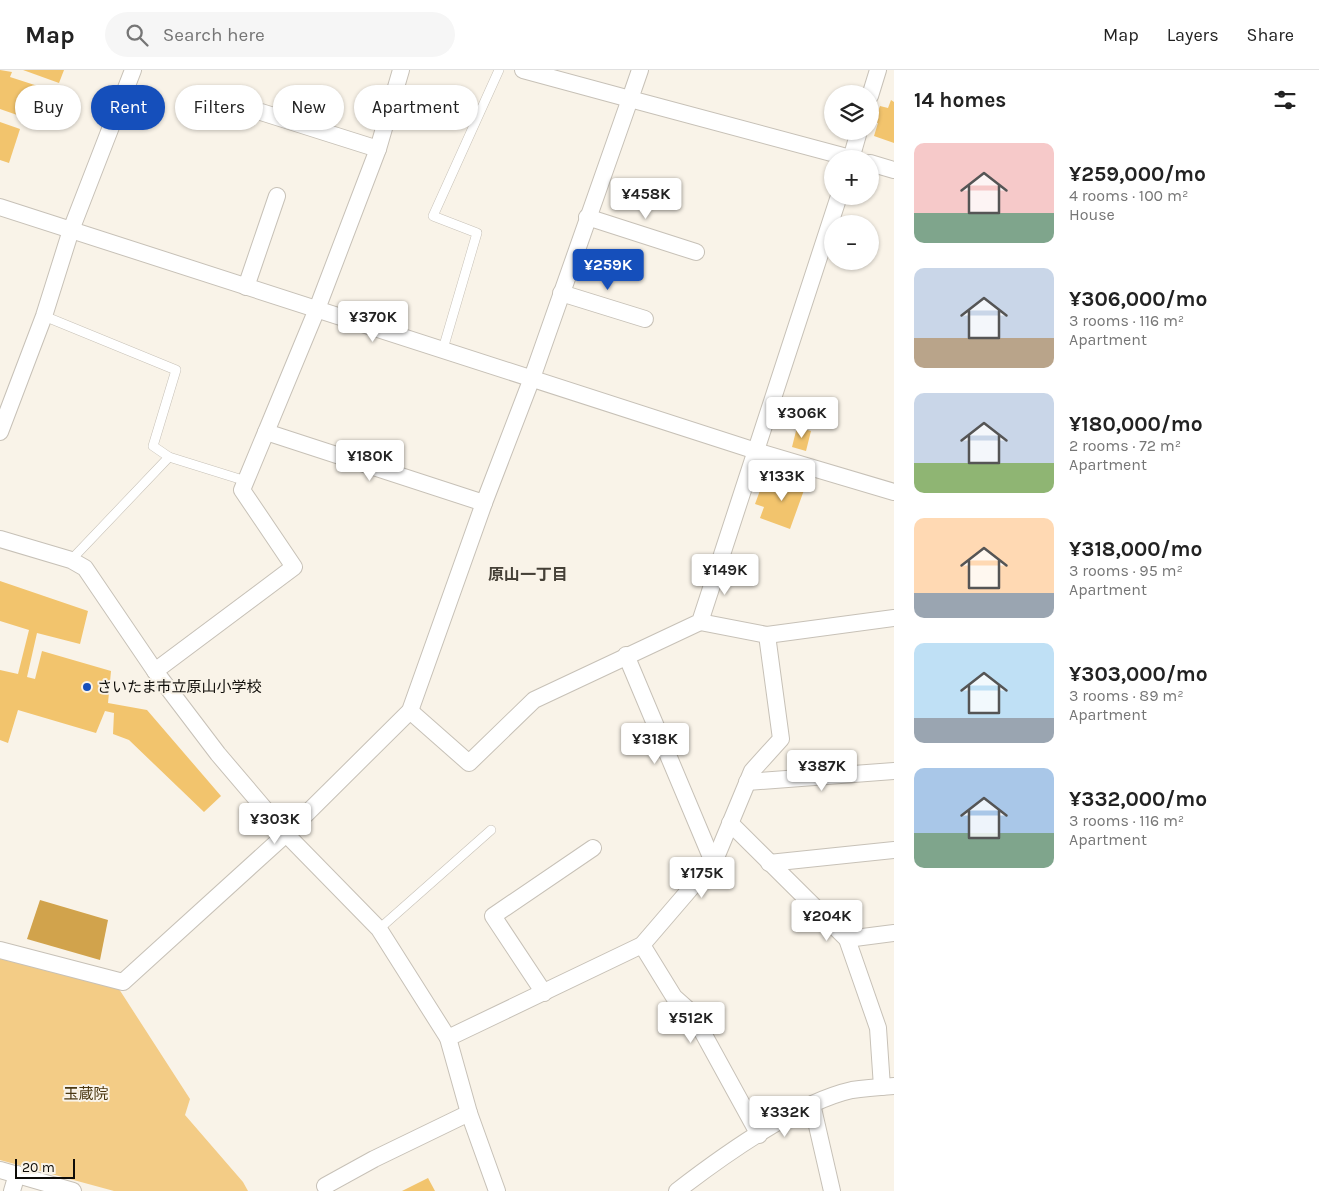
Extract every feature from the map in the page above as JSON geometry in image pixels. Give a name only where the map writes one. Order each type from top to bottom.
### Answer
[{"type":"street","points":[[0,432],[44,316],[72,230],[133,70]]},
{"type":"street","points":[[154,672],[294,567],[242,490],[317,309],[378,149],[401,70]]},
{"type":"street","points":[[523,70],[824,151]]},
{"type":"street","points":[[0,950],[123,982],[286,834],[410,712],[484,503],[532,378],[640,70]]},
{"type":"street","points":[[873,85],[878,70]]},
{"type":"street","points":[[263,113],[378,149]]},
{"type":"street","points":[[879,166],[894,170]]},
{"type":"street","points":[[246,287],[278,196]]},
{"type":"street","points":[[700,622],[836,205]]},
{"type":"street","points":[[0,207],[756,451],[894,492]]},
{"type":"street","points":[[587,217],[696,252]]},
{"type":"street","points":[[561,293],[645,318]]},
{"type":"street","points":[[266,432],[484,503]]},
{"type":"street","points":[[0,539],[71,560],[85,568],[154,672],[218,754],[286,834],[379,929],[448,1038],[468,1113],[497,1191]]},
{"type":"street","points":[[410,712],[468,763],[534,700],[626,655],[700,622],[767,635],[894,618]]},
{"type":"street","points":[[448,1038],[642,945],[713,862],[752,771],[781,739],[767,635]]},
{"type":"street","points":[[626,655],[713,862]]},
{"type":"street","points":[[747,782],[894,771]]},
{"type":"street","points":[[677,1191],[712,1164],[812,1104],[852,1090],[888,1086],[878,1028],[847,939],[730,824]]},
{"type":"street","points":[[544,992],[493,916],[592,848]]},
{"type":"street","points":[[770,863],[894,850]]},
{"type":"street","points":[[847,939],[894,933]]},
{"type":"street","points":[[642,945],[674,997],[692,1013],[759,1135]]},
{"type":"street","points":[[812,1104],[832,1191]]},
{"type":"street","points":[[325,1186],[374,1158],[468,1113]]},
{"type":"street","points":[[0,1170],[73,1191]]},
{"type":"street","points":[[12,1191],[17,1174]]},
{"type":"lane","points":[[443,349],[478,233],[433,216],[499,70]]},
{"type":"lane","points":[[44,316],[176,370],[153,446],[169,457],[246,480]]},
{"type":"lane","points":[[71,560],[169,457]]},
{"type":"lane","points":[[379,929],[491,830]]},
{"type":"green space","name":"玉蔵院","points":[[0,958],[119,989],[190,1099],[185,1115],[243,1182],[248,1191],[114,1191],[0,1160]]},
{"type":"shaded area","points":[[40,900],[108,920],[100,960],[27,939]]},
{"type":"building","points":[[0,70],[12,72],[10,77],[35,85],[15,85],[15,114],[0,109]]},
{"type":"building","points":[[23,70],[64,70],[59,83]]},
{"type":"building","points":[[891,100],[894,102],[894,143],[879,138],[879,109],[880,106],[888,108]]},
{"type":"building","points":[[0,122],[15,127],[15,130],[20,130],[9,163],[0,160]]},
{"type":"building","points":[[797,427],[811,431],[806,451],[792,447]]},
{"type":"building","points":[[791,473],[808,479],[790,529],[760,518],[764,507],[755,504],[762,485],[784,493]]},
{"type":"building","points":[[0,581],[88,611],[80,644],[37,633],[27,677],[35,679],[42,651],[111,671],[108,703],[147,710],[221,796],[204,812],[129,740],[113,734],[114,713],[105,711],[96,733],[18,710],[8,743],[0,740],[0,670],[18,674],[29,630],[0,621]]},
{"type":"building","points":[[428,1178],[435,1191],[402,1191]]},
{"type":"place","name":"さいたま市立原山小学校","points":[[87,687]]},
{"type":"district","name":"原山一丁目","points":[[528,574]]}]
